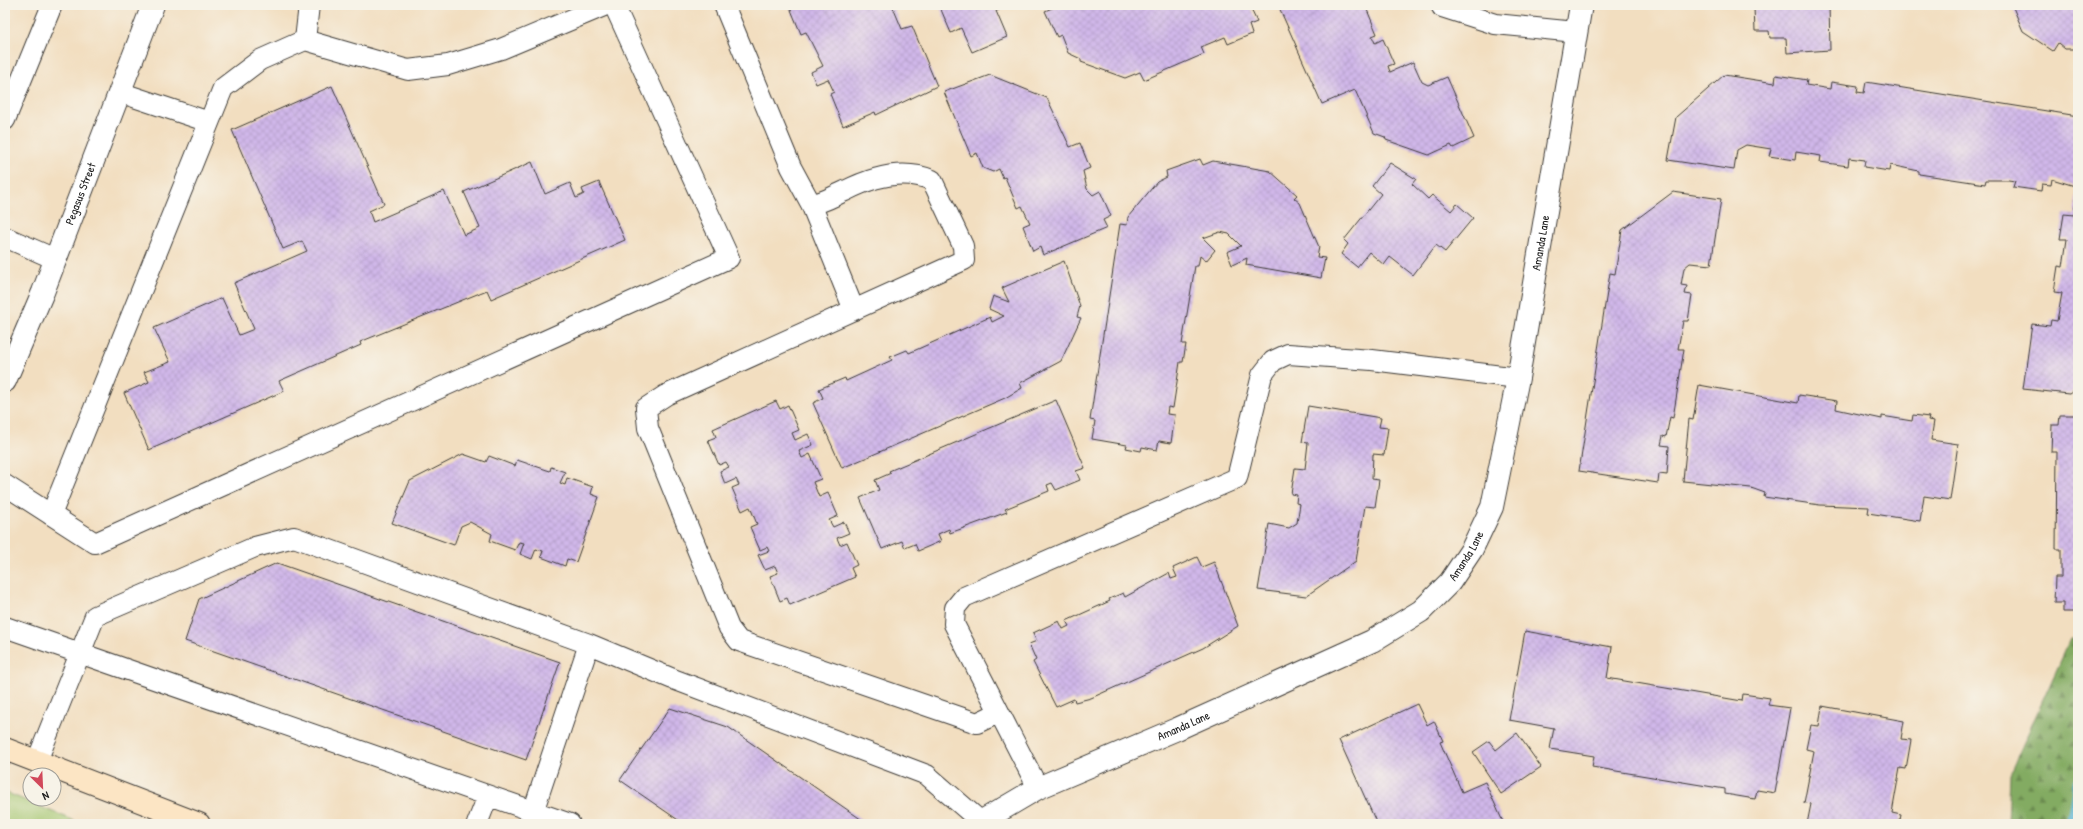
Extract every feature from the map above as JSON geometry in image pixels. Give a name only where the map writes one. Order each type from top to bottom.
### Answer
[{"type":"main road","points":[[5,749],[199,824]]},
{"type":"street","name":"Pegasus Street","points":[[5,381],[55,260],[154,5]]},
{"type":"street","name":"Amanda Lane","points":[[979,823],[1038,788],[1288,681],[1372,641],[1421,611],[1455,575],[1472,549],[1492,507],[1518,378],[1581,5]]},
{"type":"lane","points":[[5,120],[52,5]]},
{"type":"lane","points":[[305,40],[309,5]]},
{"type":"lane","points":[[51,515],[223,88],[260,60],[305,40],[408,70],[448,65],[501,49],[606,5]]},
{"type":"lane","points":[[5,485],[95,543],[729,258],[614,5]]},
{"type":"lane","points":[[724,5],[791,167],[810,204],[854,310]]},
{"type":"lane","points":[[1441,5],[1442,7],[1495,24],[1576,32]]},
{"type":"lane","points":[[119,92],[209,122]]},
{"type":"lane","points":[[810,204],[821,203],[858,184],[879,177],[919,174],[932,180],[963,246],[964,260],[666,395],[646,408],[648,428],[730,628],[739,641],[977,723],[998,713]]},
{"type":"lane","points":[[5,237],[55,260]]},
{"type":"lane","points":[[1038,788],[998,713],[954,624],[956,608],[964,597],[1237,478],[1262,375],[1273,361],[1288,354],[1372,360],[1518,378]]},
{"type":"lane","points":[[37,761],[81,655],[95,616],[255,547],[294,537],[589,644],[673,679],[927,775],[979,823]]},
{"type":"lane","points":[[5,628],[570,824]]},
{"type":"lane","points":[[533,812],[589,644]]},
{"type":"lane","points":[[477,824],[488,796]]},
{"type":"green space","points":[[2078,637],[2078,824],[2008,824],[2010,773],[2071,638]]},
{"type":"green space","points":[[5,792],[22,799],[22,807],[41,807],[82,824],[5,824]]},
{"type":"building","points":[[789,5],[892,5],[902,29],[912,26],[937,86],[876,115],[875,112],[843,126],[830,94],[834,92],[828,79],[816,84],[811,72],[823,66],[806,32],[801,34]]},
{"type":"building","points":[[939,5],[1011,5],[996,11],[1007,37],[972,52],[961,28],[951,33]]},
{"type":"building","points":[[1059,5],[1118,5],[1124,8],[1130,5],[1249,5],[1257,22],[1249,25],[1252,34],[1228,44],[1225,37],[1201,47],[1204,54],[1144,80],[1140,72],[1125,78],[1081,62],[1081,59],[1068,53],[1061,35],[1057,37],[1045,11]]},
{"type":"building","points":[[1278,5],[1365,5],[1377,34],[1372,36],[1375,43],[1383,39],[1394,64],[1388,66],[1390,72],[1413,62],[1422,82],[1428,85],[1447,77],[1474,138],[1453,148],[1451,145],[1429,155],[1386,140],[1385,137],[1374,133],[1355,90],[1322,104]]},
{"type":"building","points":[[1748,5],[1829,5],[1830,50],[1787,53],[1786,38],[1770,38],[1769,31],[1755,31],[1754,8],[1748,8]]},
{"type":"building","points":[[2012,5],[2078,5],[2078,49],[2065,49],[2058,43],[2053,51],[2023,31]]},
{"type":"building","points":[[990,75],[1047,98],[1070,147],[1080,143],[1090,168],[1083,171],[1087,189],[1093,195],[1100,191],[1111,216],[1103,220],[1107,228],[1043,255],[1040,247],[1033,251],[1023,226],[1030,223],[1022,206],[1018,208],[1005,177],[1003,178],[999,169],[993,172],[983,168],[977,153],[971,156],[944,92]]},
{"type":"building","points":[[1724,75],[1775,83],[1776,75],[1807,80],[1806,85],[1830,89],[1831,82],[1858,86],[1857,92],[1864,93],[1866,82],[2078,116],[2078,187],[2052,179],[2051,185],[2042,184],[2041,191],[2013,187],[2015,181],[2008,180],[1986,180],[1985,184],[1919,174],[1919,171],[1890,165],[1889,171],[1864,167],[1865,160],[1849,158],[1848,166],[1820,162],[1821,156],[1796,152],[1795,160],[1769,156],[1771,149],[1746,145],[1737,150],[1734,170],[1668,160],[1676,117]]},
{"type":"building","points":[[332,86],[384,204],[369,211],[373,222],[444,191],[464,235],[480,228],[464,192],[532,162],[545,194],[570,183],[576,198],[584,194],[582,189],[599,182],[625,240],[491,299],[487,290],[360,342],[361,345],[279,381],[284,391],[149,450],[124,393],[149,382],[144,372],[170,362],[154,328],[222,298],[239,335],[254,329],[234,283],[307,251],[302,241],[283,249],[232,130]]},
{"type":"building","points":[[1200,159],[1203,165],[1213,161],[1270,171],[1297,195],[1294,198],[1300,203],[1319,247],[1317,257],[1325,258],[1321,278],[1246,265],[1247,258],[1232,265],[1227,252],[1241,246],[1229,234],[1220,232],[1203,238],[1215,250],[1206,261],[1200,256],[1198,266],[1195,266],[1182,344],[1186,344],[1183,362],[1180,362],[1173,408],[1168,407],[1167,414],[1175,415],[1171,443],[1159,441],[1157,450],[1142,447],[1141,451],[1126,448],[1127,445],[1092,439],[1095,421],[1090,420],[1120,224],[1127,225],[1128,217],[1157,182],[1167,177],[1166,171]]},
{"type":"building","points":[[1390,163],[1416,179],[1412,184],[1428,199],[1432,195],[1451,211],[1457,204],[1473,218],[1445,252],[1436,245],[1413,275],[1390,257],[1384,265],[1369,252],[1357,267],[1341,254],[1348,244],[1344,240],[1381,194],[1372,186]]},
{"type":"building","points":[[2077,191],[2078,388],[2069,394],[2023,389],[2032,324],[2050,326],[2051,320],[2057,321],[2062,293],[2054,292],[2058,266],[2063,267],[2067,239],[2060,239],[2064,214],[2074,215]]},
{"type":"building","points":[[1673,192],[1721,199],[1711,265],[1690,263],[1684,268],[1681,285],[1687,286],[1685,294],[1692,295],[1688,321],[1683,321],[1678,349],[1684,349],[1673,418],[1670,417],[1666,437],[1663,436],[1661,445],[1669,446],[1667,475],[1659,474],[1658,483],[1579,471],[1610,273],[1615,274],[1622,230]]},
{"type":"building","points":[[1064,261],[1080,306],[1077,317],[1081,318],[1061,361],[1020,383],[1022,388],[1005,398],[842,468],[813,403],[823,398],[819,389],[845,378],[846,381],[892,360],[890,357],[907,350],[909,353],[990,317],[992,322],[1004,316],[989,309],[993,296],[1009,302],[1002,288]]},
{"type":"building","points":[[1699,385],[1798,403],[1799,395],[1837,401],[1836,409],[1882,419],[1882,416],[1912,421],[1913,415],[1929,417],[1928,420],[1934,421],[1931,440],[1958,444],[1950,500],[1924,496],[1920,521],[1868,513],[1869,507],[1820,505],[1764,497],[1765,493],[1751,488],[1683,481],[1689,419],[1693,420]]},
{"type":"building","points":[[1056,400],[1085,468],[1076,471],[1080,480],[1056,490],[1052,483],[1047,485],[1049,491],[1005,509],[1007,512],[950,533],[949,529],[938,534],[941,541],[918,551],[915,544],[905,548],[902,541],[882,549],[860,498],[879,490],[875,480],[891,473],[889,471]]},
{"type":"building","points":[[776,401],[780,409],[788,405],[799,430],[792,433],[795,440],[808,434],[813,445],[799,451],[802,458],[810,454],[821,479],[813,482],[819,497],[828,493],[838,516],[829,520],[833,527],[844,522],[849,533],[837,538],[840,545],[847,542],[857,565],[851,568],[855,577],[790,605],[787,598],[780,601],[770,576],[778,573],[775,566],[765,570],[758,555],[769,551],[767,547],[760,550],[750,527],[757,524],[750,507],[742,511],[732,488],[739,485],[736,479],[725,484],[720,471],[729,467],[726,462],[719,465],[708,440],[716,437],[713,429]]},
{"type":"building","points":[[1308,406],[1381,418],[1379,427],[1388,428],[1384,455],[1373,454],[1372,479],[1379,480],[1375,507],[1365,506],[1356,561],[1306,596],[1258,590],[1269,524],[1289,528],[1297,523],[1300,504],[1296,503],[1297,495],[1291,494],[1295,468],[1305,469],[1308,443],[1302,442]]},
{"type":"building","points":[[2060,415],[2078,415],[2078,612],[2063,612],[2063,603],[2054,603],[2055,577],[2061,577],[2061,549],[2056,549],[2057,452],[2051,452],[2052,425],[2059,425]]},
{"type":"building","points":[[463,454],[486,462],[489,456],[515,466],[517,460],[550,471],[551,467],[565,472],[560,483],[565,485],[567,478],[593,487],[591,494],[599,497],[576,562],[567,559],[565,566],[541,557],[543,551],[536,549],[532,559],[520,554],[524,543],[519,542],[515,550],[490,541],[492,534],[470,522],[461,526],[454,545],[392,523],[410,481]]},
{"type":"building","points":[[1197,557],[1202,567],[1214,562],[1238,626],[1203,648],[1091,698],[1075,702],[1074,699],[1056,707],[1033,662],[1036,660],[1029,644],[1037,641],[1033,633],[1059,621],[1063,629],[1069,626],[1066,621],[1110,601],[1109,599],[1123,593],[1125,597],[1169,573],[1171,579],[1177,577],[1173,568]]},
{"type":"building","points":[[277,563],[560,662],[526,760],[185,641],[199,599]]},
{"type":"building","points":[[1525,631],[1612,647],[1607,678],[1742,701],[1743,694],[1770,698],[1768,705],[1790,708],[1775,793],[1757,790],[1755,799],[1725,794],[1725,789],[1592,767],[1594,756],[1550,749],[1554,728],[1509,720]]},
{"type":"building","points":[[1417,704],[1427,725],[1434,721],[1443,741],[1440,742],[1462,792],[1485,782],[1504,824],[1407,824],[1405,821],[1399,824],[1377,824],[1339,740]]},
{"type":"building","points":[[1822,706],[1904,721],[1901,739],[1911,740],[1906,769],[1900,768],[1892,813],[1901,815],[1899,824],[1807,824],[1811,804],[1804,803],[1814,751],[1806,749],[1811,725],[1819,726]]},
{"type":"building","points":[[670,708],[728,727],[865,822],[863,824],[684,824],[620,780]]},
{"type":"building","points":[[1517,733],[1541,767],[1501,794],[1473,752],[1489,741],[1496,750]]},
{"type":"waterway","points":[[2071,824],[2078,781]]}]
